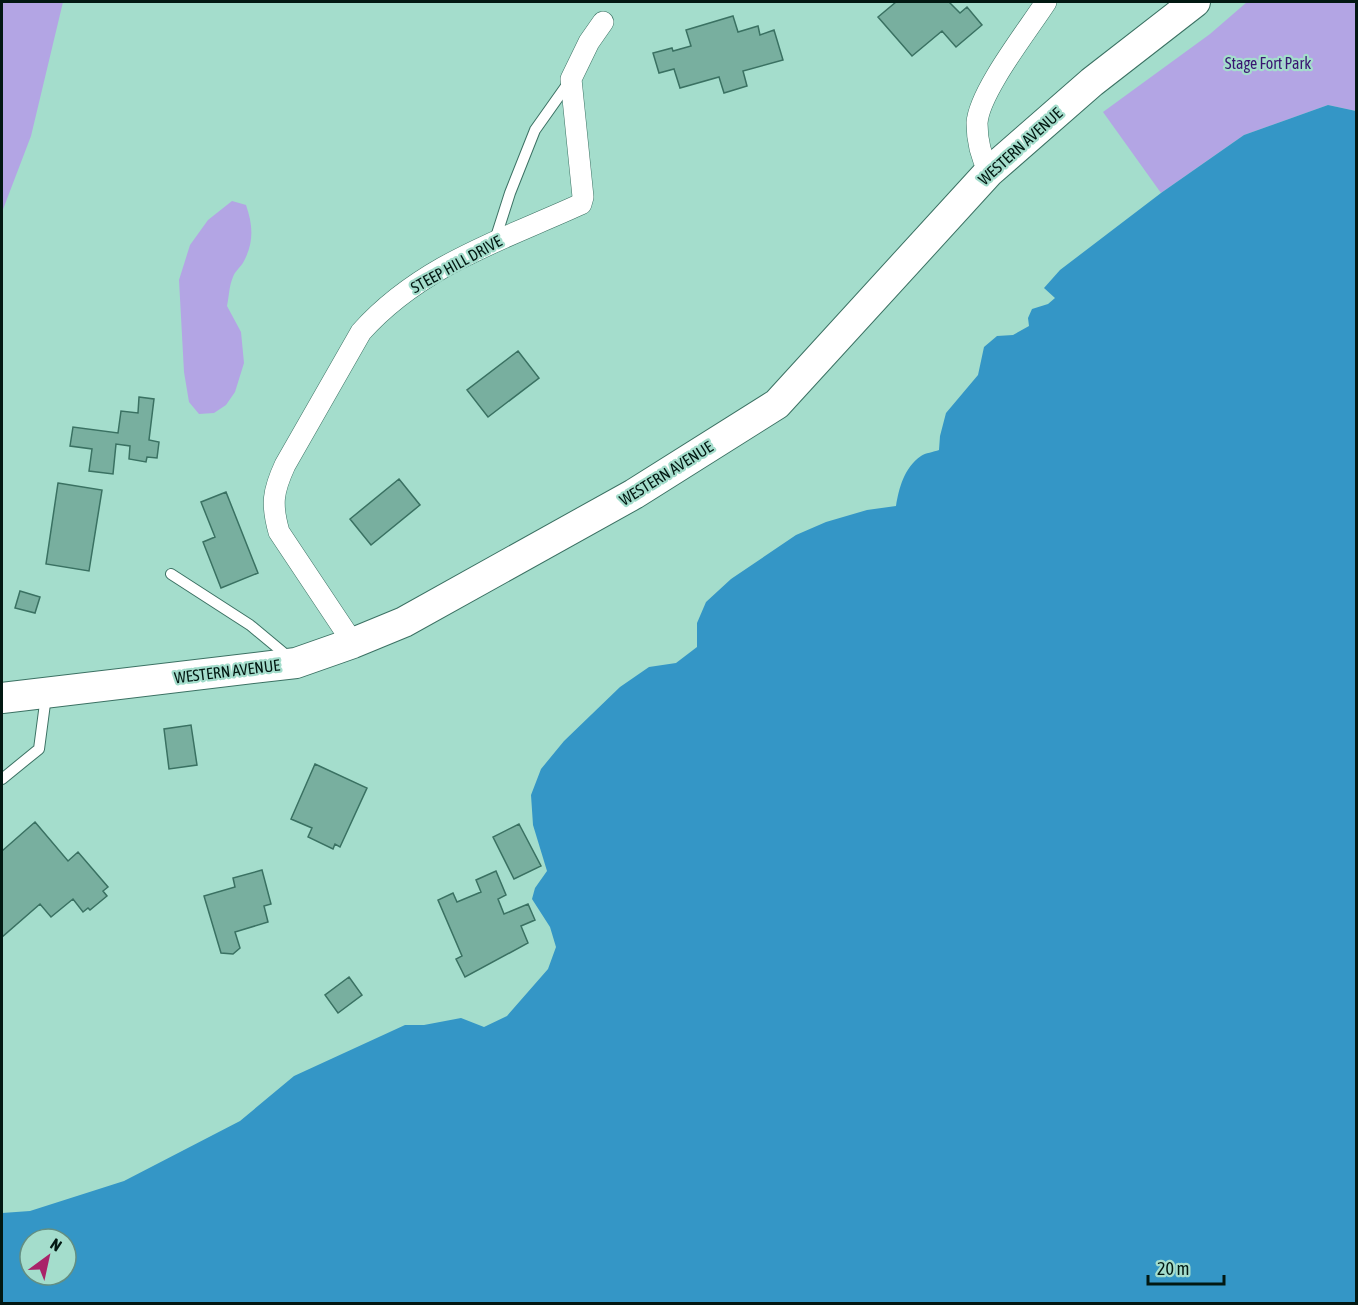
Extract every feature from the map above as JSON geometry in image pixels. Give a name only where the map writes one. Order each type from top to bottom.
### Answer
[{"type":"main road","name":"WESTERN AVENUE","points":[[2,698],[296,663],[404,622],[634,494],[777,404],[989,172],[1092,82],[1195,2]]},
{"type":"street","points":[[989,172],[980,155],[977,122],[981,105],[992,83],[1046,2]]},
{"type":"street","points":[[571,79],[589,42],[603,22]]},
{"type":"street","name":"STEEP HILL DRIVE","points":[[353,643],[279,532],[275,520],[275,487],[285,465],[361,332],[378,313],[437,270],[495,240],[581,204],[583,197],[571,79]]},
{"type":"lane","points":[[495,240],[510,193],[535,130],[571,79]]},
{"type":"lane","points":[[171,574],[250,625],[296,663]]},
{"type":"lane","points":[[2,779],[39,749],[47,692]]},
{"type":"green space","points":[[2,2],[63,2],[31,136],[2,212]]},
{"type":"green space","name":"Stage Fort Park","points":[[1247,2],[1356,2],[1356,111],[1328,105],[1244,135],[1161,193],[1103,112],[1210,34]]},
{"type":"green space","points":[[232,201],[246,205],[251,226],[250,247],[232,280],[227,306],[241,332],[244,363],[235,392],[226,405],[214,413],[199,414],[189,402],[184,372],[179,280],[190,245],[208,220]]},
{"type":"water","points":[[1328,105],[1356,111],[1356,1303],[2,1303],[2,1213],[30,1211],[124,1181],[240,1121],[294,1076],[405,1025],[424,1025],[461,1018],[484,1027],[507,1016],[548,969],[556,947],[550,927],[532,899],[535,888],[547,871],[533,825],[531,795],[541,769],[564,741],[620,687],[649,667],[676,663],[697,647],[697,623],[706,602],[731,579],[796,535],[826,522],[867,510],[896,506],[901,485],[910,466],[923,455],[939,450],[946,413],[978,375],[984,347],[997,336],[1013,335],[1029,326],[1028,318],[1032,309],[1048,304],[1055,298],[1044,288],[1060,270],[1161,193],[1244,135]]},
{"type":"building","points":[[896,2],[949,2],[960,13],[967,7],[982,25],[956,47],[942,31],[912,56],[878,17]]},
{"type":"building","points":[[733,16],[738,32],[758,26],[760,35],[774,30],[783,60],[743,71],[747,86],[724,93],[719,77],[680,88],[674,69],[659,73],[653,53],[691,46],[686,30]]},
{"type":"building","points":[[518,351],[539,378],[488,417],[467,390]]},
{"type":"building","points":[[139,397],[154,399],[149,440],[159,442],[157,458],[147,457],[146,462],[129,459],[130,446],[116,444],[113,474],[89,471],[92,449],[70,446],[73,427],[118,433],[121,411],[138,413]]},
{"type":"building","points":[[399,479],[420,505],[371,545],[350,519]]},
{"type":"building","points":[[58,483],[102,490],[89,571],[46,564]]},
{"type":"building","points":[[226,492],[258,573],[221,588],[203,542],[215,537],[201,502]]},
{"type":"building","points":[[20,591],[40,597],[35,613],[15,608]]},
{"type":"building","points":[[191,725],[197,765],[169,769],[164,729]]},
{"type":"building","points":[[315,764],[367,788],[340,847],[335,844],[333,849],[308,837],[312,828],[291,819]]},
{"type":"building","points":[[35,822],[68,861],[78,852],[108,887],[103,891],[107,896],[90,910],[88,908],[83,912],[73,899],[51,917],[40,904],[2,937],[2,851]]},
{"type":"building","points":[[519,824],[541,866],[514,879],[493,837]]},
{"type":"building","points":[[262,870],[271,904],[264,906],[268,922],[235,932],[240,948],[233,954],[221,953],[204,896],[235,887],[233,878]]},
{"type":"building","points":[[496,871],[506,895],[498,899],[504,914],[528,904],[535,920],[521,926],[528,943],[465,977],[456,959],[462,956],[438,900],[453,893],[457,902],[481,892],[476,880]]},
{"type":"building","points":[[349,977],[362,995],[338,1013],[325,995]]}]
